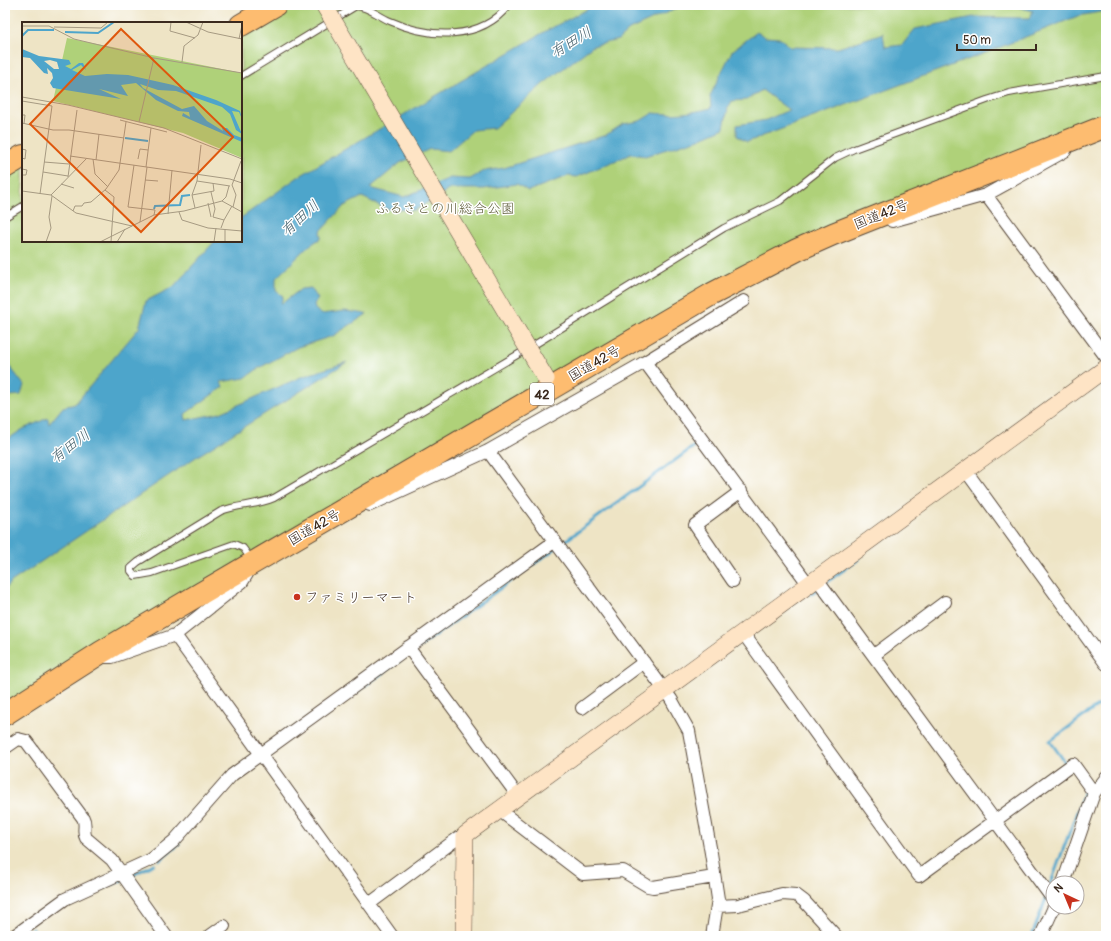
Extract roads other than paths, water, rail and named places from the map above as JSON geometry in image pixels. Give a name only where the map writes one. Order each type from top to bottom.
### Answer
[{"type":"highway","points":[[242,25],[275,5]]},
{"type":"highway","name":"国道42号","points":[[5,714],[100,653],[353,504],[549,384],[712,294],[797,250],[870,218],[1106,126]]},
{"type":"highway","points":[[5,167],[22,157]]},
{"type":"street","points":[[324,5],[549,384]]},
{"type":"street","points":[[870,218],[876,226],[924,211],[986,195],[1022,174],[1056,157],[1064,151],[1066,142]]},
{"type":"street","points":[[986,195],[1106,357]]},
{"type":"street","points":[[353,504],[360,510],[488,451],[645,362],[744,301]]},
{"type":"street","points":[[645,362],[741,491],[813,582],[874,655],[1045,889]]},
{"type":"street","points":[[369,904],[1106,368]]},
{"type":"street","points":[[488,451],[644,662],[664,690],[689,731],[718,899],[712,936]]},
{"type":"street","points":[[966,471],[1106,664]]},
{"type":"street","points":[[733,581],[695,525],[741,491]]},
{"type":"street","points":[[14,936],[65,899],[146,863],[167,848],[181,834],[226,780],[555,541]]},
{"type":"street","points":[[100,653],[103,657],[107,658],[175,635],[242,582],[247,574],[249,565]]},
{"type":"street","points":[[874,655],[945,602]]},
{"type":"street","points":[[743,633],[919,876],[1073,764],[1094,794]]},
{"type":"street","points":[[175,635],[392,936]]},
{"type":"street","points":[[408,647],[518,796]]},
{"type":"street","points":[[582,708],[644,662]]},
{"type":"street","points":[[5,748],[18,739],[26,741],[85,821],[84,835],[86,838],[112,860],[166,936]]},
{"type":"street","points":[[1066,875],[1094,794],[1106,778]]},
{"type":"street","points":[[499,810],[583,874],[623,871],[653,888],[714,877]]},
{"type":"street","points":[[464,936],[465,835]]},
{"type":"street","points":[[717,906],[738,905],[782,894],[796,895],[804,901],[836,936]]},
{"type":"street","points":[[1041,936],[1050,915]]},
{"type":"street","points":[[210,936],[224,926]]},
{"type":"lane","points":[[242,75],[356,6],[367,9],[402,26],[444,34],[462,33],[482,27],[509,5]]},
{"type":"lane","points":[[249,565],[243,548],[234,544],[152,573],[135,576],[131,571],[131,568],[138,562],[217,513],[234,507],[254,505],[274,498],[534,345],[724,228],[780,201],[818,170],[843,154],[993,98],[1106,76]]},
{"type":"lane","points":[[5,217],[22,207]]},
{"type":"water","name":"有田川","points":[[595,5],[684,5],[629,30],[618,40],[593,46],[543,84],[494,128],[473,130],[449,151],[430,149],[400,163],[370,188],[404,197],[450,178],[470,179],[484,171],[504,168],[606,135],[623,124],[640,121],[653,113],[682,113],[711,108],[710,96],[732,51],[757,32],[765,37],[780,38],[790,47],[838,48],[883,33],[885,47],[902,45],[915,29],[973,17],[1029,18],[1033,11],[1010,5],[1106,5],[1106,11],[1078,16],[988,52],[747,142],[737,136],[737,125],[766,120],[789,110],[762,90],[746,100],[732,101],[728,108],[724,128],[699,139],[645,156],[631,154],[577,177],[568,176],[528,191],[517,184],[484,189],[450,189],[415,210],[387,209],[362,197],[344,206],[320,232],[321,238],[309,246],[276,278],[276,291],[283,296],[281,304],[301,289],[311,288],[318,299],[314,304],[315,309],[321,314],[345,311],[367,314],[333,336],[298,347],[259,368],[245,378],[221,382],[223,387],[185,414],[186,420],[220,413],[301,377],[347,362],[196,457],[11,582],[5,590],[5,441],[23,429],[48,418],[49,424],[63,407],[75,404],[139,328],[146,301],[173,287],[214,242],[242,242],[242,217],[298,177],[544,32]]},
{"type":"water","points":[[8,364],[24,385],[21,395],[9,396],[5,394],[5,366]]},
{"type":"waterway","points":[[561,544],[700,442]]},
{"type":"waterway","points":[[415,650],[556,548]]},
{"type":"waterway","points":[[824,584],[859,559]]},
{"type":"waterway","points":[[809,592],[811,594],[820,587]]},
{"type":"waterway","points":[[335,707],[410,653]]},
{"type":"waterway","points":[[1067,765],[1050,741],[1106,700]]},
{"type":"waterway","points":[[1054,875],[1085,790],[1084,789]]},
{"type":"waterway","points":[[160,860],[179,844]]},
{"type":"waterway","points":[[129,877],[154,864]]},
{"type":"waterway","points":[[103,888],[122,880]]},
{"type":"waterway","points":[[1032,936],[1045,901]]},
{"type":"waterway","points":[[24,936],[33,929]]},
{"type":"place","name":"ファミリーマート","points":[[297,597]]},
{"type":"park label","name":"ふるさとの川総合公園","points":[[445,208]]}]
